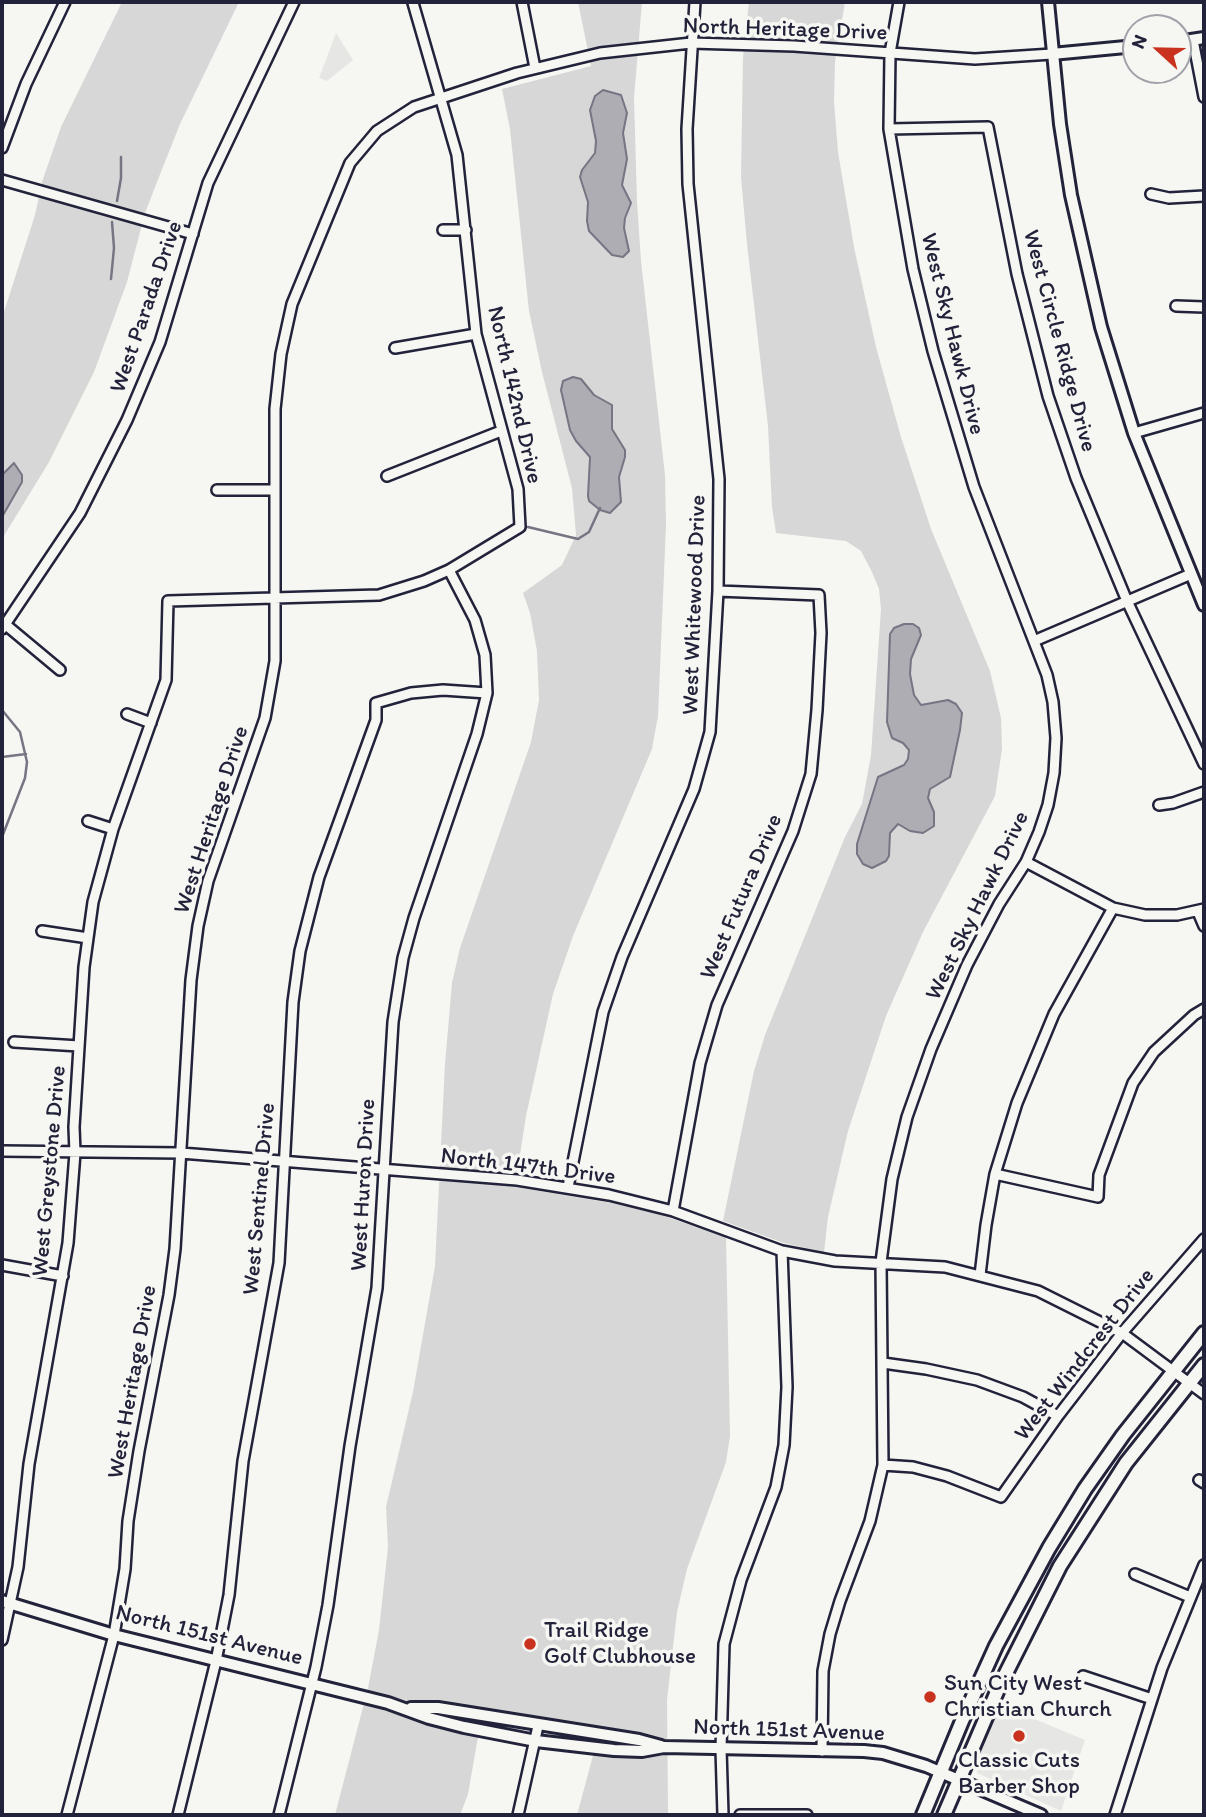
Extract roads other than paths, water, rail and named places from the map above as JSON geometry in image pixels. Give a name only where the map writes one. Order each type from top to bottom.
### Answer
[{"type":"main road","points":[[923,1815],[950,1776],[1060,1566],[1181,1376],[1204,1334]]},
{"type":"main road","points":[[944,1815],[950,1776],[996,1646],[1049,1548],[1104,1461],[1181,1376],[1204,1364]]},
{"type":"street","points":[[2,148],[26,84],[65,2]]},
{"type":"street","name":"West Parada Drive","points":[[60,670],[4,627],[80,513],[127,420],[160,342],[208,183],[295,2]]},
{"type":"street","points":[[522,2],[535,68]]},
{"type":"street","name":"West Whitewood Drive","points":[[568,1187],[603,1012],[622,957],[694,789],[710,732],[718,591],[719,479],[688,184],[687,129],[695,2]]},
{"type":"street","name":"West Sky Hawk Drive","points":[[822,1751],[823,1671],[830,1634],[870,1521],[883,1465],[881,1262],[892,1179],[907,1116],[931,1049],[967,965],[999,904],[1026,862],[1048,805],[1054,773],[1056,738],[1053,702],[1034,641],[999,557],[974,487],[936,363],[913,269],[889,128],[890,53],[899,2]]},
{"type":"street","points":[[1048,2],[1052,54],[1071,195],[1101,327],[1134,433],[1204,605]]},
{"type":"street","name":"North 142nd Drive","points":[[413,3],[457,155],[476,334],[518,489],[520,527],[449,570]]},
{"type":"street","points":[[1199,39],[1204,97]]},
{"type":"street","name":"North Heritage Drive","points":[[439,98],[535,68],[600,53],[691,43],[744,43],[975,59],[1052,54]]},
{"type":"street","points":[[1052,54],[1122,47]]},
{"type":"street","name":"West Heritage Drive","points":[[67,1815],[114,1634],[125,1569],[128,1521],[139,1451],[169,1295],[175,1249],[191,980],[198,926],[208,881],[265,718],[275,661],[274,490],[277,381],[285,329],[292,304],[343,177],[358,150],[404,111],[439,98]]},
{"type":"street","name":"West Circle Ridge Drive","points":[[889,128],[988,127],[1017,274],[1048,396],[1076,478],[1127,601],[1204,764]]},
{"type":"street","points":[[2,180],[193,234]]},
{"type":"street","points":[[1151,194],[1169,198],[1204,196]]},
{"type":"street","points":[[443,230],[466,230]]},
{"type":"street","points":[[1176,306],[1204,307]]},
{"type":"street","points":[[396,348],[476,334]]},
{"type":"street","points":[[1134,433],[1204,413]]},
{"type":"street","points":[[387,476],[500,430]]},
{"type":"street","points":[[217,490],[274,490]]},
{"type":"street","points":[[274,600],[379,595],[449,570]]},
{"type":"street","name":"West Huron Drive","points":[[279,1815],[312,1683],[328,1605],[348,1459],[377,1288],[394,1021],[403,958],[414,918],[477,734],[487,693],[485,655],[475,620],[449,570]]},
{"type":"street","points":[[1034,641],[1191,574]]},
{"type":"street","name":"West Futura Drive","points":[[673,1211],[700,1063],[718,1005],[793,831],[811,774],[817,710],[821,633],[819,595],[718,591]]},
{"type":"street","name":"West Greystone Drive","points":[[2,1640],[6,1603],[18,1567],[29,1464],[68,1243],[79,1046],[93,902],[113,829],[166,680],[168,601],[274,600]]},
{"type":"street","name":"West Sentinel Drive","points":[[178,1815],[216,1661],[229,1595],[243,1461],[279,1263],[293,1002],[300,951],[319,877],[376,720],[376,703],[411,693],[443,690],[487,693]]},
{"type":"street","points":[[127,713],[151,723]]},
{"type":"street","points":[[1159,805],[1204,792]]},
{"type":"street","points":[[88,821],[113,829]]},
{"type":"street","points":[[1026,862],[1113,908],[1145,915],[1201,911],[1204,926]]},
{"type":"street","points":[[981,1275],[995,1174],[1017,1103],[1054,1014],[1113,908]]},
{"type":"street","points":[[41,931],[88,938]]},
{"type":"street","points":[[995,1174],[1098,1197],[1099,1175],[1133,1083],[1154,1052],[1204,1009]]},
{"type":"street","points":[[14,1042],[79,1046]]},
{"type":"street","name":"North 147th Drive","points":[[2,1152],[150,1151],[517,1180],[568,1187],[673,1211],[782,1251],[835,1261],[945,1267],[1038,1291],[1122,1333],[1204,1394]]},
{"type":"street","name":"West Windcrest Drive","points":[[883,1465],[913,1468],[947,1476],[1001,1497],[1058,1416],[1122,1333],[1204,1239]]},
{"type":"street","points":[[723,1815],[721,1749],[724,1644],[741,1580],[776,1487],[783,1445],[787,1387],[782,1251]]},
{"type":"street","points":[[2,1265],[63,1276]]},
{"type":"street","points":[[883,1363],[977,1380],[1023,1397],[1058,1416]]},
{"type":"street","points":[[1115,1815],[1153,1699],[1204,1565]]},
{"type":"street","points":[[1135,1574],[1190,1597]]},
{"type":"street","name":"North 151st Avenue","points":[[6,1603],[216,1661],[407,1708],[441,1721],[536,1741],[642,1751],[664,1747],[883,1753],[950,1776],[1041,1815]]},
{"type":"street","points":[[1083,1675],[1153,1699]]},
{"type":"street","name":"North 151st Avenue","points":[[407,1708],[438,1708],[639,1740],[664,1747]]},
{"type":"street","points":[[518,1815],[538,1726]]},
{"type":"street","points":[[740,1815],[807,1815]]},
{"type":"waterway","points":[[117,201],[121,157]]},
{"type":"waterway","points":[[111,279],[114,248],[112,222]]},
{"type":"waterway","points":[[528,527],[578,539],[589,532],[600,508]]},
{"type":"waterway","points":[[2,710],[20,732],[27,762],[25,778],[2,837]]},
{"type":"waterway","points":[[2,757],[26,754]]},
{"type":"place","name":"Trail Ridge Golf Clubhouse","points":[[530,1644]]},
{"type":"place","name":"Sun City West Christian Church","points":[[930,1697]]},
{"type":"place","name":"Classic Cuts Barber Shop","points":[[1019,1736]]}]
